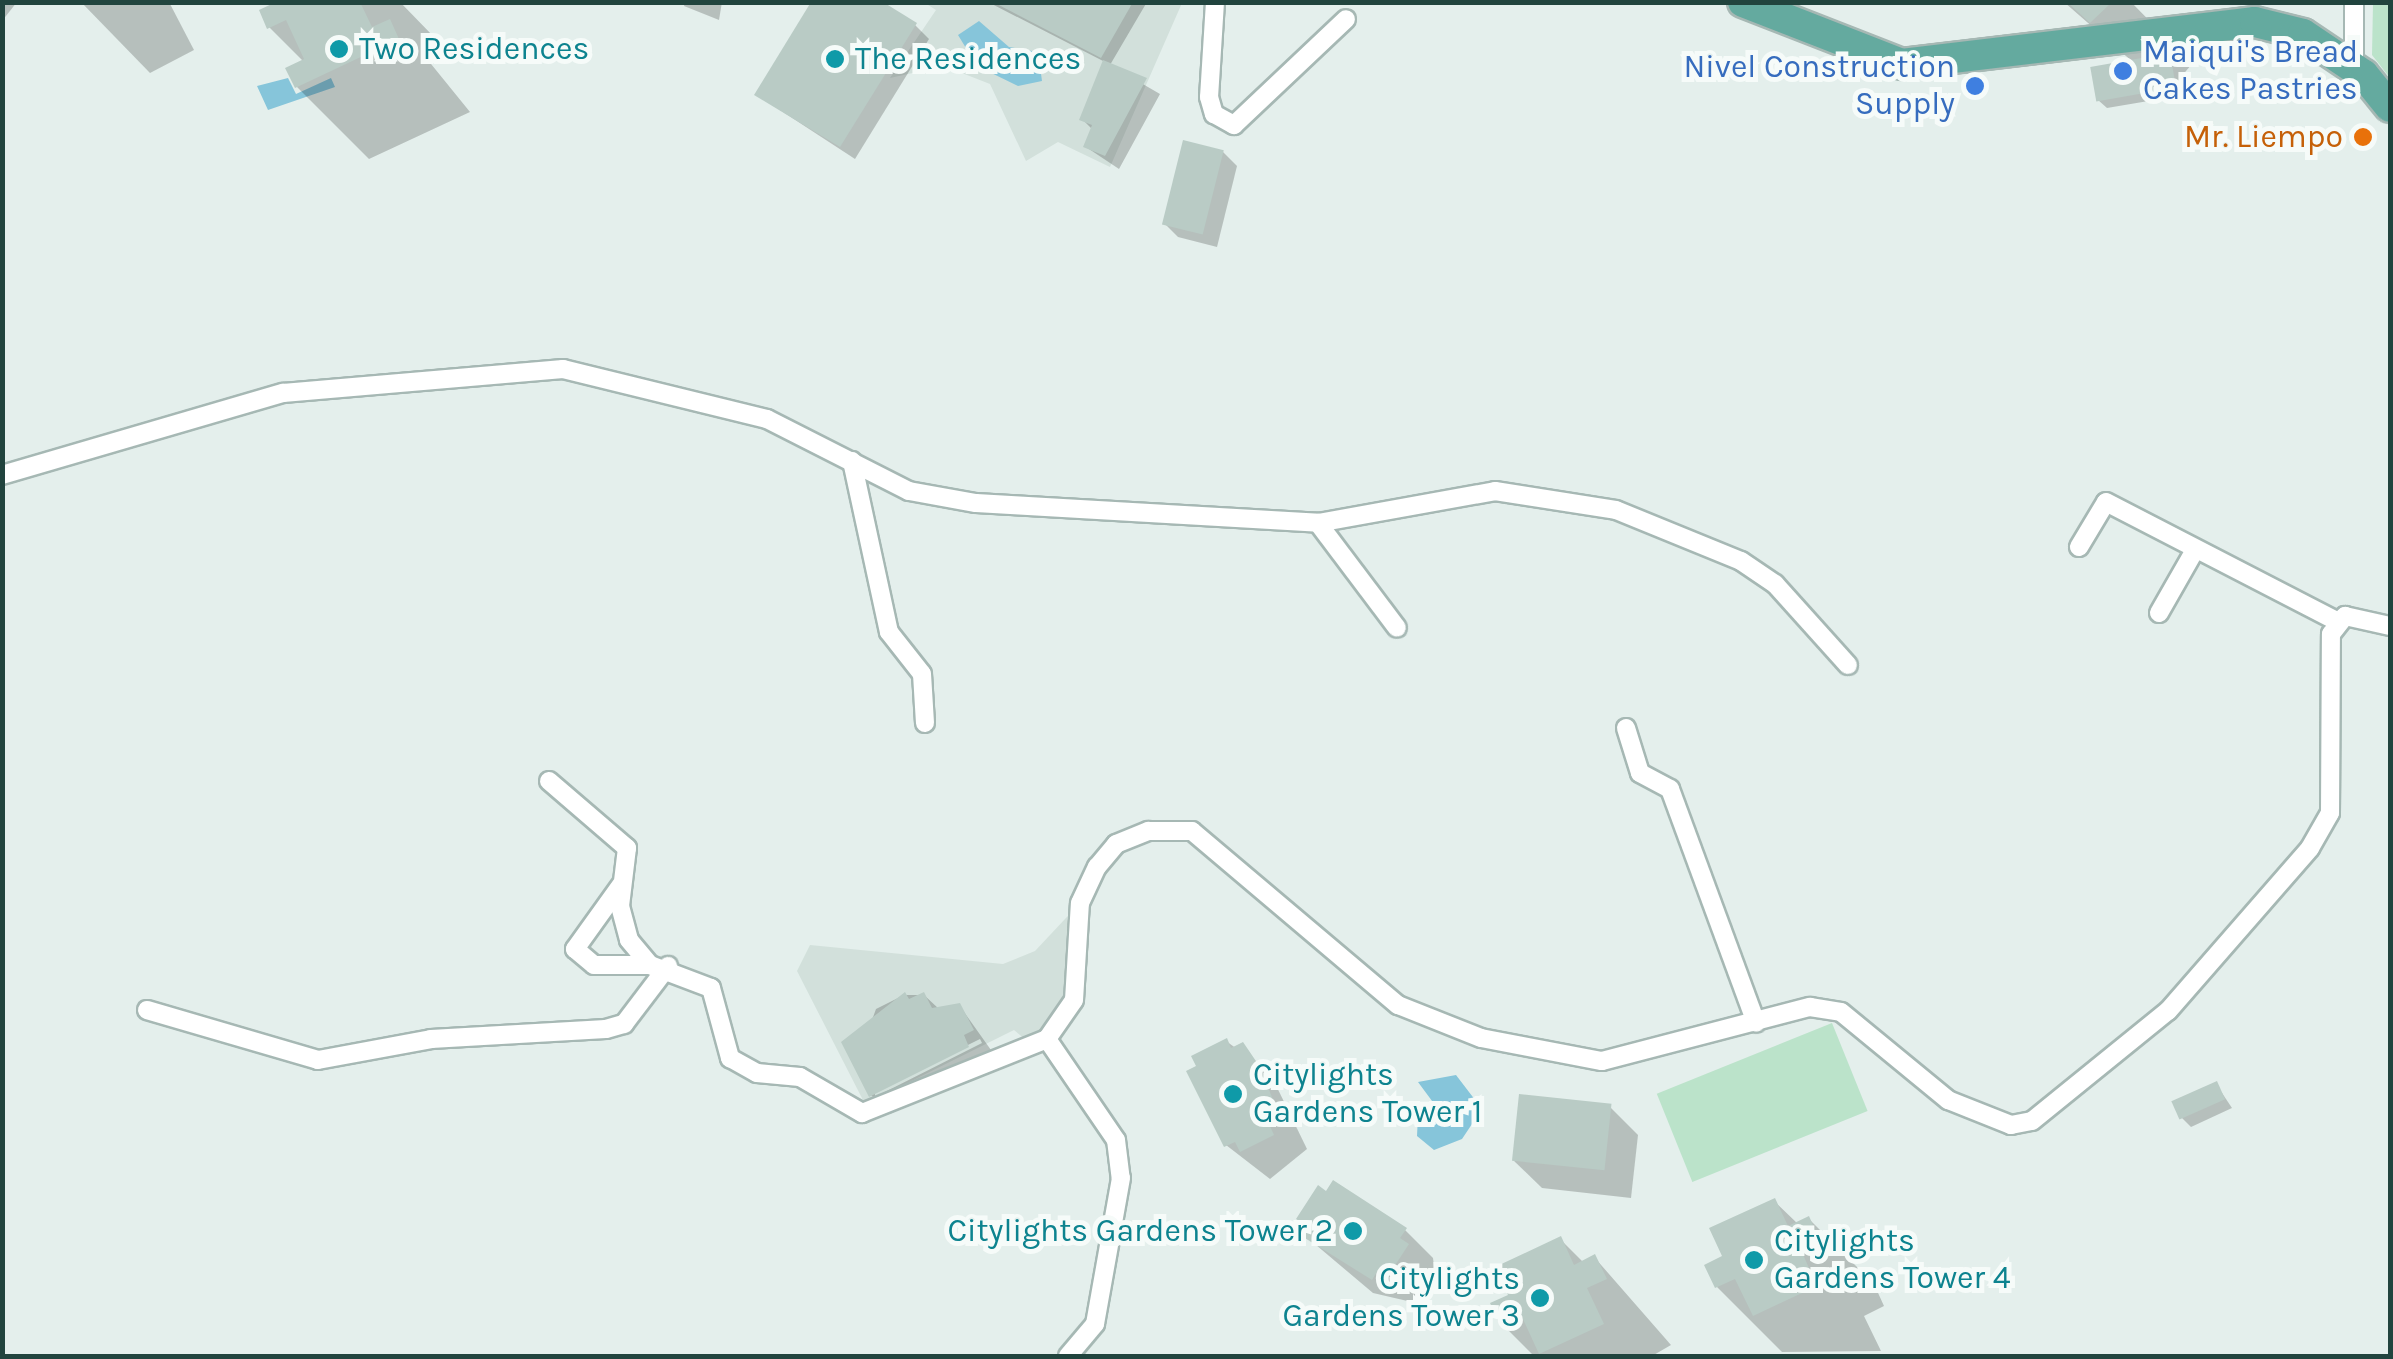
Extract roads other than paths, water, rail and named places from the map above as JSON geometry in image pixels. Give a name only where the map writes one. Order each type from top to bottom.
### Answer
[{"type":"main road","points":[[1743,2],[1902,64],[2255,22],[2303,34],[2354,67],[2390,107]]},
{"type":"street","points":[[1215,2],[1209,96],[1214,114],[1234,125],[1346,19]]},
{"type":"street","points":[[2354,2],[2354,67]]},
{"type":"street","points":[[2,475],[234,404],[477,369],[563,369],[677,392],[813,436],[908,491],[976,503],[1318,523],[1495,492],[1616,510],[1741,560],[1848,665]]},
{"type":"street","points":[[852,461],[889,632],[922,674],[925,723]]},
{"type":"street","points":[[2079,547],[2106,502],[2337,621],[2390,626]]},
{"type":"street","points":[[1318,523],[1397,628]]},
{"type":"street","points":[[2160,613],[2195,550]]},
{"type":"street","points":[[548,780],[627,848],[622,925],[659,965],[711,988],[730,1058],[800,1077],[862,1113],[1047,1039],[1074,1000],[1080,903],[1097,867],[1116,844],[1148,831],[1192,830],[1216,845],[1398,1005],[1481,1038],[1602,1061],[1810,1007],[1841,1012],[1948,1100],[1982,1119],[2032,1121],[2168,1011],[2310,848],[2330,813],[2337,621]]},
{"type":"street","points":[[1626,728],[1640,773],[1670,789],[1756,1023]]},
{"type":"street","points":[[625,880],[575,948],[594,965],[659,965]]},
{"type":"street","points":[[147,1010],[318,1060],[431,1039],[606,1029],[624,1024],[659,965]]},
{"type":"street","points":[[1047,1039],[1116,1140],[1121,1178],[1095,1324],[1068,1356]]},
{"type":"water","points":[[979,21],[1009,47],[1038,52],[1042,81],[1018,86],[977,66],[958,35]]},
{"type":"water","points":[[288,78],[296,94],[331,78],[335,87],[268,110],[257,86]]},
{"type":"water","points":[[1456,1075],[1482,1109],[1462,1139],[1434,1150],[1417,1136],[1418,1115],[1435,1105],[1418,1082]]},
{"type":"place","name":"Two Residences","points":[[339,49]]},
{"type":"place","name":"The Residences","points":[[835,59]]},
{"type":"place","name":"Maiqui's Bread Cakes Pastries","points":[[2123,71]]},
{"type":"place","name":"Nivel Construction Supply","points":[[1975,86]]},
{"type":"place","name":"Mr. Liempo","points":[[2363,137]]},
{"type":"place","name":"Citylights Gardens Tower 1","points":[[1233,1094]]},
{"type":"place","name":"Citylights Gardens Tower 2","points":[[1353,1231]]},
{"type":"place","name":"Citylights Gardens Tower 4","points":[[1754,1260]]},
{"type":"place","name":"Citylights Gardens Tower 3","points":[[1540,1298]]}]
